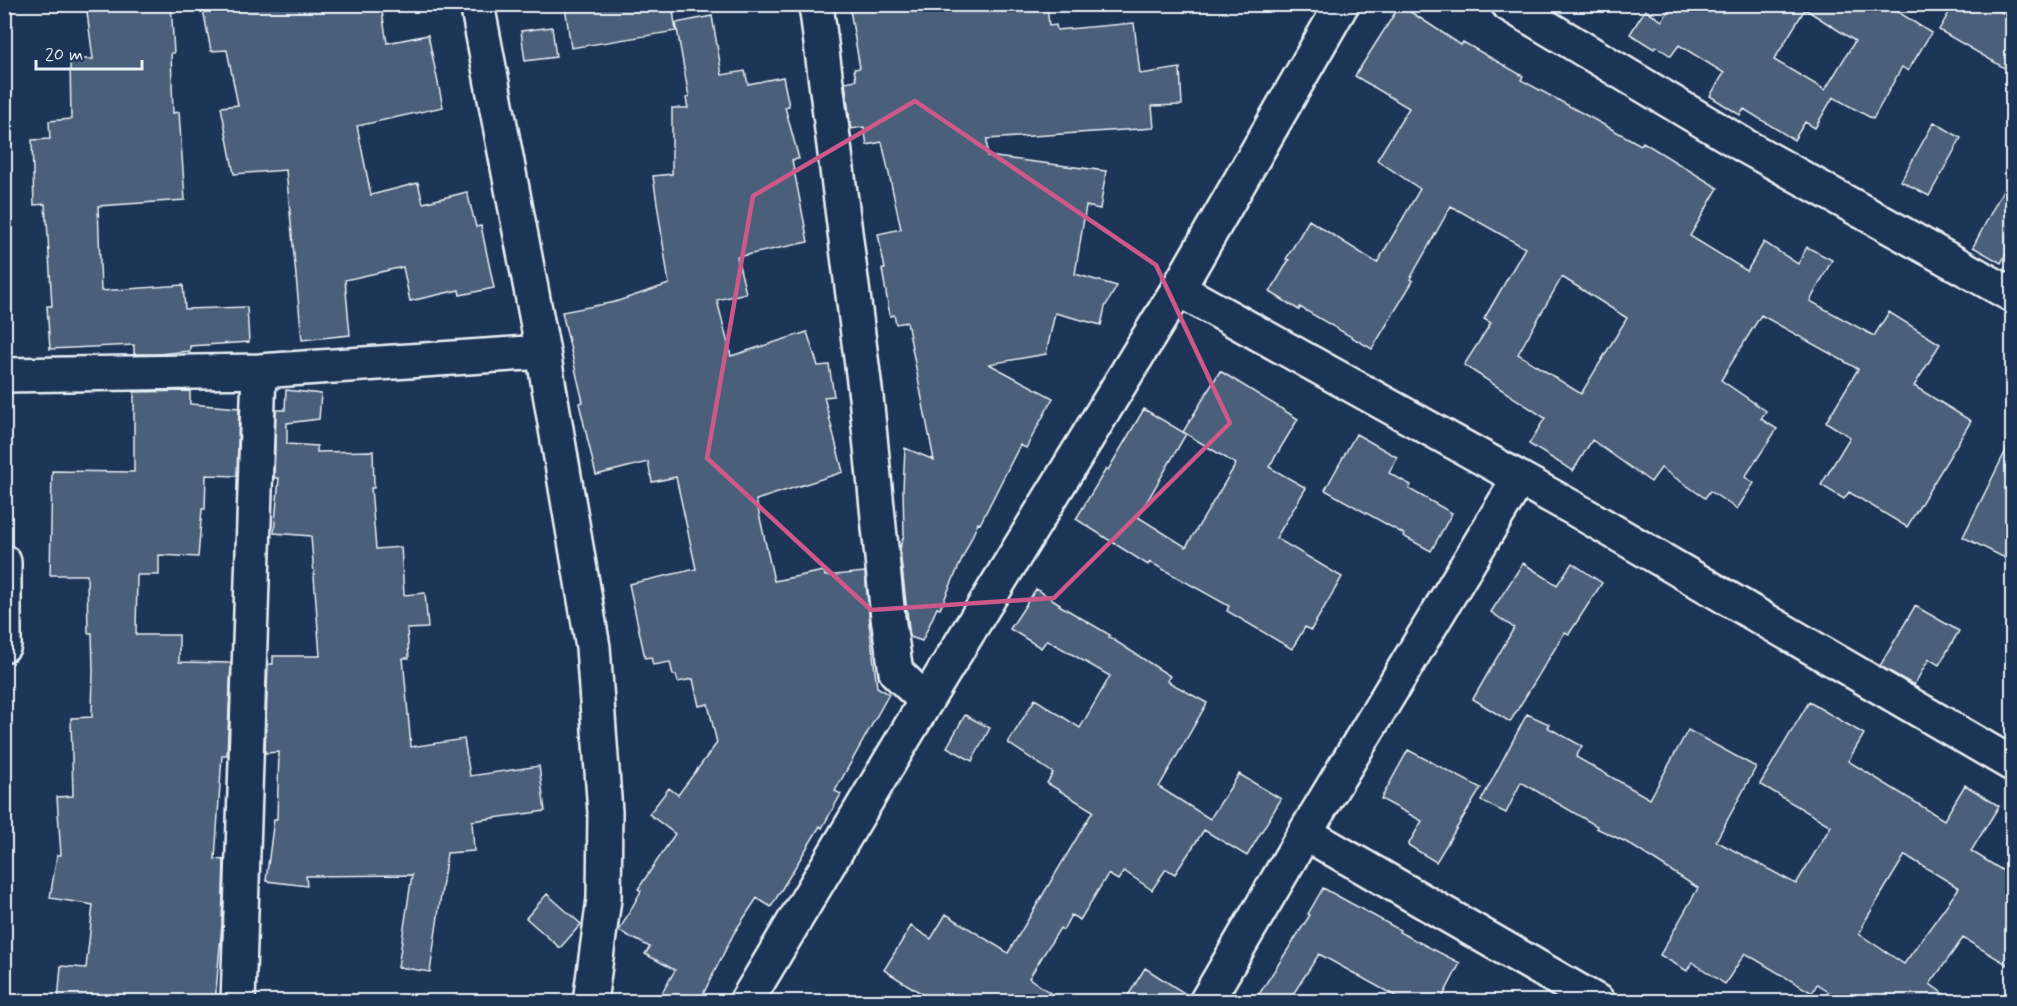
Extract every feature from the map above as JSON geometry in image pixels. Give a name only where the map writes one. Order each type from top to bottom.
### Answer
[{"type":"street","points":[[477,4],[543,352],[593,647],[604,800],[604,898],[590,1002]]},
{"type":"street","points":[[816,4],[866,397],[888,617],[896,672],[926,701]]},
{"type":"street","points":[[746,1002],[926,701],[1178,289],[1342,4]]},
{"type":"street","points":[[1508,4],[1745,146],[2013,296]]},
{"type":"street","points":[[1178,289],[1519,479],[2013,764]]},
{"type":"street","points":[[4,375],[259,371],[543,352]]},
{"type":"street","points":[[238,1002],[259,371]]},
{"type":"street","points":[[1206,1002],[1305,833],[1519,479]]},
{"type":"street","points":[[4,562],[4,645]]},
{"type":"street","points":[[1305,833],[1598,1002]]},
{"type":"highlighted area","points":[[915,101],[1156,265],[1230,423],[1054,598],[871,610],[707,458],[753,196]]},
{"type":"building","points":[[86,4],[171,4],[174,53],[171,53],[173,113],[179,112],[185,200],[98,206],[101,291],[183,285],[185,309],[247,307],[249,342],[190,346],[190,351],[158,354],[134,354],[134,345],[50,349],[47,306],[52,306],[47,220],[45,204],[34,205],[32,140],[50,139],[49,121],[71,119],[70,59],[93,59]]},
{"type":"building","points":[[202,4],[381,5],[387,43],[428,35],[443,107],[357,126],[371,195],[418,183],[423,203],[467,192],[476,227],[481,226],[494,288],[460,295],[459,290],[410,301],[403,267],[345,280],[350,335],[302,340],[286,170],[234,174],[221,107],[238,105],[227,50],[211,51]]},
{"type":"building","points":[[672,4],[676,31],[571,48],[565,6]]},
{"type":"building","points":[[849,4],[1047,4],[1049,26],[1056,25],[1057,30],[1134,23],[1140,74],[1180,68],[1182,105],[1152,106],[1154,128],[987,139],[987,156],[1106,171],[1100,209],[1086,206],[1075,274],[1117,286],[1105,307],[1101,325],[1055,313],[1046,354],[989,364],[1053,398],[1026,448],[1020,445],[980,524],[978,523],[940,609],[937,608],[922,641],[910,637],[900,551],[904,535],[905,448],[934,460],[907,322],[896,324],[894,315],[890,316],[882,269],[885,269],[878,234],[901,229],[882,142],[867,145],[864,127],[851,129],[845,82],[856,80],[854,69],[860,68]]},
{"type":"building","points":[[1672,4],[1886,4],[1931,33],[1908,71],[1902,67],[1873,119],[1833,97],[1815,128],[1805,122],[1794,140],[1744,109],[1740,115],[1710,96],[1724,73],[1679,45],[1671,56],[1656,46],[1654,49],[1630,34],[1645,10],[1662,21]],"holes":[[[1805,9],[1855,41],[1825,90],[1774,60]]]},
{"type":"building","points":[[1954,4],[1988,4],[2013,19],[2013,73],[1939,30]]},
{"type":"building","points":[[1400,5],[1461,45],[1463,42],[1523,76],[1521,80],[1641,145],[1643,142],[1718,188],[1690,236],[1747,271],[1764,242],[1798,264],[1807,247],[1832,260],[1810,301],[1874,336],[1889,312],[1940,344],[1914,386],[1971,421],[1907,527],[1849,492],[1844,499],[1821,485],[1850,437],[1826,422],[1858,369],[1761,315],[1721,380],[1766,411],[1761,419],[1777,429],[1745,477],[1754,483],[1737,509],[1710,491],[1705,498],[1661,468],[1651,482],[1592,440],[1573,471],[1529,444],[1545,418],[1464,365],[1491,323],[1484,319],[1525,248],[1451,206],[1410,279],[1413,281],[1372,349],[1270,292],[1309,220],[1377,263],[1420,189],[1377,160],[1409,108],[1355,76]],"holes":[[[1562,277],[1627,318],[1581,394],[1518,354]]]},
{"type":"building","points":[[712,16],[722,75],[745,71],[748,84],[783,77],[789,106],[785,107],[799,159],[792,160],[808,242],[737,257],[746,293],[717,300],[731,356],[807,332],[818,366],[829,365],[834,396],[824,397],[843,472],[756,500],[774,581],[824,571],[825,576],[865,572],[877,687],[889,694],[835,791],[841,794],[771,907],[757,898],[734,933],[699,1002],[657,1002],[675,970],[645,954],[650,947],[619,931],[641,891],[638,889],[675,834],[649,814],[669,788],[678,795],[717,743],[708,704],[699,706],[693,679],[678,682],[676,675],[673,675],[670,662],[653,665],[651,657],[645,658],[629,584],[696,569],[676,477],[652,482],[648,462],[596,475],[579,403],[583,402],[562,312],[615,302],[669,284],[653,176],[672,174],[672,108],[688,108],[686,98],[689,97],[676,23]]},
{"type":"building","points":[[552,27],[556,57],[525,61],[521,31]]},
{"type":"building","points":[[1934,122],[1961,138],[1929,196],[1901,181]]},
{"type":"building","points":[[2013,171],[2013,241],[2001,263],[1973,247]]},
{"type":"building","points":[[1220,371],[1298,419],[1269,467],[1306,488],[1276,538],[1342,577],[1311,630],[1305,627],[1292,649],[1227,611],[1229,606],[1150,562],[1148,565],[1076,519],[1144,409],[1186,434],[1138,517],[1186,547],[1236,464],[1183,432]]},
{"type":"building","points":[[286,390],[321,394],[319,419],[287,423],[287,444],[317,446],[317,452],[373,451],[374,488],[371,488],[376,549],[401,547],[404,595],[425,593],[428,628],[407,629],[409,658],[403,658],[411,747],[464,739],[470,776],[539,766],[545,811],[472,821],[474,851],[447,853],[430,972],[398,967],[412,875],[306,876],[307,886],[266,881],[274,819],[277,819],[279,752],[265,753],[268,664],[273,664],[273,656],[320,656],[311,536],[274,533],[279,478],[274,478],[276,410],[285,410]]},
{"type":"building","points":[[190,391],[190,404],[239,408],[237,476],[206,475],[205,509],[202,509],[198,557],[159,555],[159,575],[137,575],[136,635],[179,635],[179,662],[231,663],[227,755],[222,755],[215,859],[224,860],[222,924],[215,1002],[58,1002],[61,966],[86,968],[93,905],[50,898],[57,855],[61,855],[57,797],[73,796],[71,718],[92,717],[93,670],[92,633],[88,633],[87,575],[50,575],[52,471],[134,472],[134,392]]},
{"type":"building","points":[[1356,434],[1397,457],[1389,473],[1411,485],[1409,489],[1452,513],[1431,551],[1325,490]]},
{"type":"building","points":[[2013,436],[2013,543],[2005,558],[1963,537]]},
{"type":"building","points":[[1523,563],[1557,585],[1572,563],[1602,583],[1569,634],[1565,632],[1510,722],[1473,699],[1514,628],[1491,612]]},
{"type":"building","points":[[1036,589],[1170,676],[1167,681],[1207,703],[1159,787],[1210,819],[1239,774],[1281,799],[1247,856],[1204,830],[1175,874],[1166,869],[1152,890],[1124,871],[1118,880],[1108,874],[1080,920],[1071,915],[1063,930],[1060,928],[1029,978],[1063,1002],[935,1002],[884,970],[911,926],[931,939],[946,914],[1008,953],[1093,811],[1047,783],[1053,773],[1008,743],[1035,699],[1080,728],[1110,676],[1047,640],[1041,648],[1010,629]]},
{"type":"building","points":[[1915,606],[1959,631],[1939,665],[1929,659],[1914,685],[1880,666]]},
{"type":"building","points":[[1809,702],[1864,734],[1848,761],[1944,820],[1965,785],[1999,806],[1971,851],[2013,877],[2013,968],[1963,938],[1930,984],[1955,1002],[1844,1002],[1817,984],[1812,993],[1745,953],[1725,984],[1692,962],[1687,971],[1660,955],[1698,888],[1626,842],[1596,828],[1597,826],[1521,782],[1506,813],[1481,801],[1527,714],[1549,724],[1547,727],[1582,746],[1576,757],[1650,799],[1688,730],[1756,767],[1716,841],[1796,884],[1831,826],[1760,784]],"holes":[[[1905,855],[1959,888],[1904,964],[1859,934]]]},
{"type":"building","points":[[965,715],[990,728],[972,761],[947,747]]},
{"type":"building","points":[[1408,750],[1481,788],[1436,862],[1408,845],[1422,821],[1381,799]]},
{"type":"building","points":[[1323,888],[1400,930],[1399,932],[1460,963],[1440,1002],[1406,1002],[1319,954],[1288,1002],[1254,1002],[1310,915],[1308,914]]},
{"type":"building","points":[[547,894],[581,924],[560,948],[526,918]]},
{"type":"building","points":[[1145,968],[1189,996],[1187,1002],[1124,1002]]}]
